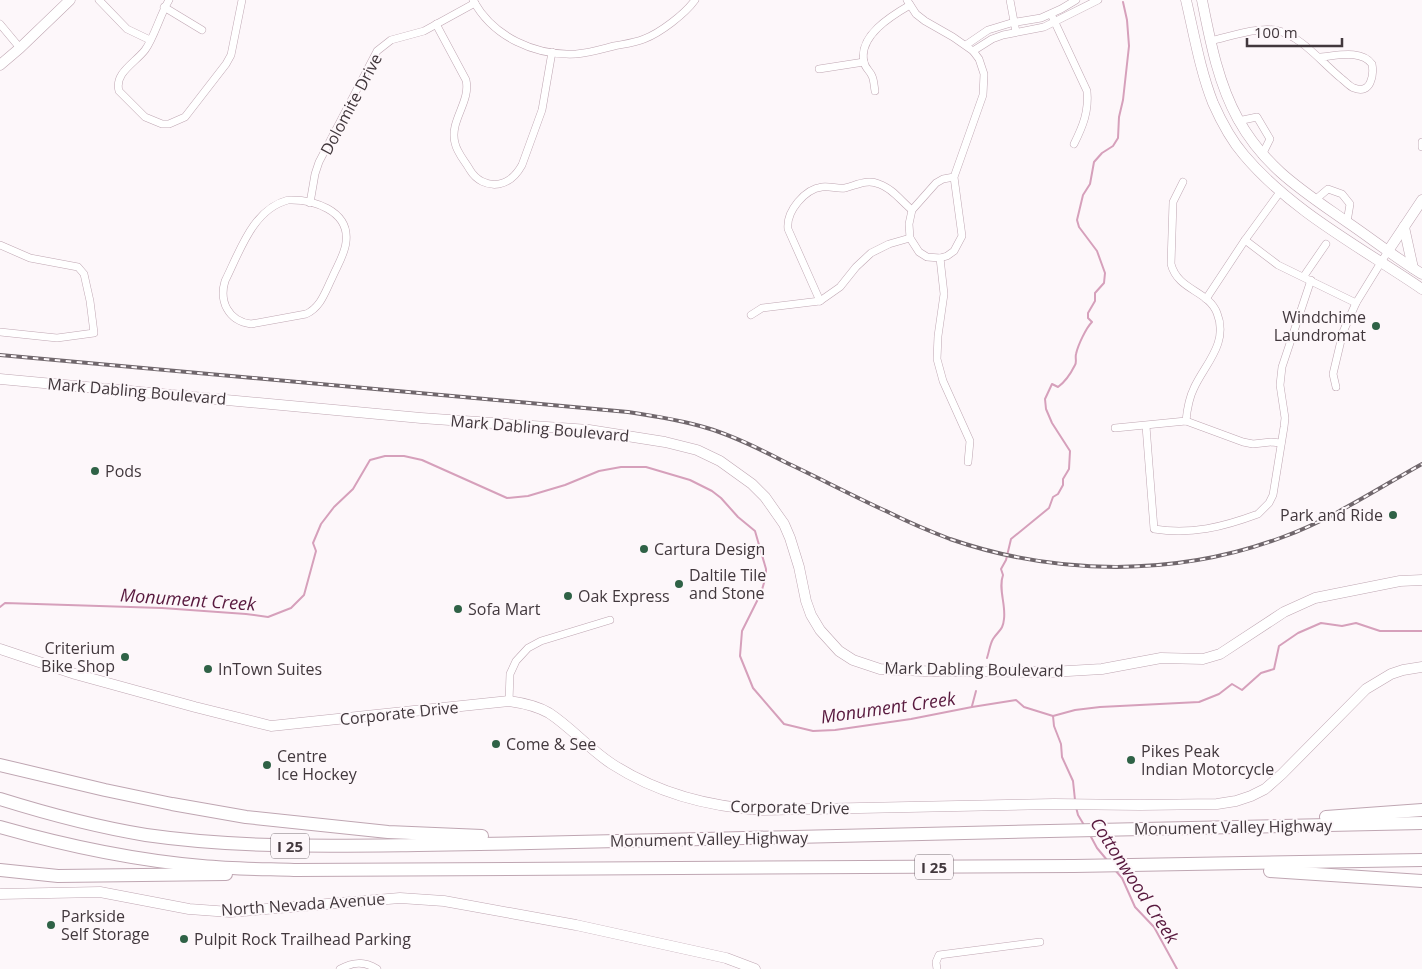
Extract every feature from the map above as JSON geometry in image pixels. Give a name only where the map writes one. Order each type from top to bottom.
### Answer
[{"type":"highway","points":[[0,765],[105,790],[246,817],[388,832],[461,836],[548,836],[584,842]]},
{"type":"highway","name":"Monument Valley Highway","points":[[0,799],[85,823],[145,835],[205,842],[315,846],[584,842],[1126,828],[1422,823]]},
{"type":"highway","points":[[1199,828],[1262,821],[1422,810]]},
{"type":"highway","name":"Monument Valley Highway","points":[[0,827],[51,842],[140,859],[204,866],[319,870],[1074,866],[1422,860]]},
{"type":"highway","points":[[1206,864],[1259,870],[1317,872],[1422,881]]},
{"type":"highway","points":[[0,870],[33,875],[91,876],[193,876],[319,870]]},
{"type":"street","points":[[0,64],[20,48],[70,0]]},
{"type":"street","points":[[99,0],[127,29],[150,40]]},
{"type":"street","points":[[169,0],[146,48],[118,79],[119,91],[145,117],[162,124],[169,124],[185,117],[226,64],[231,55],[242,0]]},
{"type":"street","points":[[474,2],[488,21],[508,38],[530,48],[577,54],[642,40],[684,12],[695,0]]},
{"type":"street","points":[[1010,0],[1016,32]]},
{"type":"street","points":[[966,45],[988,30],[1015,22],[1041,18],[1051,14],[1066,2],[1076,0]]},
{"type":"street","points":[[973,52],[992,38],[1044,28],[1098,0]]},
{"type":"street","points":[[1186,0],[1202,69],[1214,103],[1242,154],[1280,192],[1335,232],[1422,289]]},
{"type":"street","points":[[1202,0],[1210,41],[1226,94],[1238,121],[1262,155],[1293,185],[1422,274]]},
{"type":"street","name":"Dolomite Drive","points":[[310,203],[319,162],[377,51],[391,40],[424,30],[474,2]]},
{"type":"street","points":[[875,91],[872,76],[864,62],[864,53],[870,38],[884,21],[908,2],[916,14],[925,21],[966,45],[973,52],[982,66],[985,82],[983,95],[954,177],[962,236],[954,251],[940,258],[927,257],[919,252],[910,238],[909,224],[912,210],[936,184],[943,179],[954,177]]},
{"type":"street","points":[[1066,2],[1073,13]]},
{"type":"street","points":[[164,7],[202,30]]},
{"type":"street","points":[[1051,14],[1087,91],[1086,120],[1074,144]]},
{"type":"street","points":[[0,24],[20,48]]},
{"type":"street","points":[[436,24],[468,87],[455,128],[454,142],[474,176],[489,184],[505,182],[518,172],[522,165],[542,110],[552,52]]},
{"type":"street","points":[[1210,41],[1261,29],[1274,30],[1288,34],[1319,57],[1326,67],[1354,88],[1360,90],[1366,88],[1373,78],[1372,64],[1365,56],[1319,57]]},
{"type":"street","points":[[819,69],[864,62]]},
{"type":"street","points":[[1238,121],[1257,118],[1270,139],[1262,155]]},
{"type":"street","points":[[1422,142],[1422,147]]},
{"type":"street","points":[[820,301],[788,228],[788,219],[794,206],[816,189],[826,187],[840,188],[868,182],[887,187],[912,210]]},
{"type":"street","points":[[1183,182],[1173,202],[1171,264],[1174,272],[1183,284],[1206,299],[1217,312],[1219,320],[1218,344],[1215,354],[1191,393],[1186,422]]},
{"type":"street","points":[[1315,200],[1328,189],[1342,194],[1350,204],[1347,222]]},
{"type":"street","points":[[1206,299],[1280,192]]},
{"type":"street","points":[[294,200],[310,203],[332,210],[343,224],[346,232],[345,247],[321,302],[312,312],[306,314],[250,324],[242,323],[235,319],[225,307],[222,290],[225,280],[256,220],[280,202],[294,200]]},
{"type":"street","points":[[1336,387],[1333,374],[1343,332],[1356,303],[1422,200]]},
{"type":"street","points":[[1404,227],[1413,268]]},
{"type":"street","points":[[752,315],[762,308],[820,301],[840,287],[856,267],[871,253],[879,248],[910,238]]},
{"type":"street","points":[[1245,240],[1278,264],[1356,303]]},
{"type":"street","points":[[1304,276],[1326,244]]},
{"type":"street","points":[[0,246],[30,258],[78,267],[84,274],[94,333],[57,338],[0,332]]},
{"type":"street","points":[[940,258],[944,294],[937,358],[943,381],[970,441],[968,462]]},
{"type":"street","points":[[1146,426],[1154,529],[1171,532],[1210,529],[1258,514],[1269,503],[1272,495],[1285,418],[1280,385],[1282,367],[1311,280]]},
{"type":"street","name":"Mark Dabling Boulevard","points":[[0,378],[421,418],[589,430],[665,442],[697,450],[726,465],[766,497],[784,524],[790,538],[799,567],[806,601],[811,615],[820,630],[839,651],[853,660],[880,669],[924,672],[1051,672],[1102,669],[1161,658],[1203,659],[1220,654],[1284,612],[1315,598],[1400,581],[1422,580]]},
{"type":"street","points":[[1115,428],[1186,422],[1243,442],[1253,444],[1281,443]]},
{"type":"street","points":[[510,701],[510,674],[516,661],[528,648],[541,641],[610,620]]},
{"type":"street","name":"Corporate Drive","points":[[0,649],[75,674],[271,726],[510,701],[537,707],[550,714],[611,764],[664,790],[692,799],[734,808],[763,810],[1054,804],[1217,804],[1236,801],[1265,789],[1366,689],[1391,674],[1422,667]]},
{"type":"street","name":"North Nevada Avenue","points":[[0,894],[100,892],[189,909],[230,912],[400,898],[444,901],[576,924],[726,958],[755,969]]},
{"type":"street","points":[[937,969],[936,962],[939,955],[1040,942]]},
{"type":"street","points":[[340,969],[349,964],[365,963],[377,969]]},
{"type":"waterway","points":[[987,658],[992,641],[1002,628],[1004,613],[1001,586],[1003,575],[1001,569],[1006,560],[1011,539],[1049,508],[1053,497],[1058,494],[1063,485],[1063,479],[1069,469],[1070,451],[1052,423],[1046,409],[1045,399],[1052,384],[1058,387],[1061,385],[1075,365],[1078,346],[1092,322],[1088,318],[1088,313],[1095,301],[1095,293],[1104,283],[1105,273],[1097,251],[1079,227],[1077,220],[1083,195],[1090,184],[1094,162],[1102,153],[1113,146],[1118,138],[1119,117],[1123,100],[1129,46],[1127,20],[1123,2]]},
{"type":"waterway","name":"Monument Creek","points":[[0,607],[5,603],[162,608],[268,617],[291,608],[304,595],[316,551],[313,543],[321,524],[334,507],[353,489],[370,460],[385,456],[404,456],[422,460],[507,498],[528,496],[565,485],[599,471],[621,467],[646,467],[690,480],[712,491],[755,531],[766,569],[761,593],[742,631],[740,656],[753,688],[784,724],[813,731],[835,730],[911,719],[1016,700],[1024,707],[1053,716],[1075,710],[1100,707],[1199,702],[1219,694],[1232,684],[1242,690],[1261,673],[1274,669],[1279,646],[1298,633],[1321,623],[1342,626],[1356,623],[1380,631],[1422,631]]},
{"type":"waterway","points":[[972,706],[976,691]]},
{"type":"waterway","name":"Cottonwood Creek","points":[[1053,716],[1054,726],[1061,744],[1062,757],[1073,781],[1075,800]]},
{"type":"waterway","name":"Cottonwood Creek","points":[[1076,807],[1084,825]]},
{"type":"waterway","name":"Cottonwood Creek","points":[[1090,835],[1097,848],[1107,860]]},
{"type":"waterway","name":"Cottonwood Creek","points":[[1115,870],[1122,878],[1135,907],[1154,927],[1177,969]]},
{"type":"railway","points":[[0,355],[628,412],[668,418],[717,431],[737,439],[862,500],[950,539],[1032,560],[1074,565],[1117,567],[1159,565],[1243,550],[1283,537],[1319,522],[1422,464]]},
{"type":"place","name":"Windchime Laundromat","points":[[1376,326]]},
{"type":"place","name":"Pods","points":[[95,471]]},
{"type":"place","name":"Park and Ride","points":[[1393,515]]},
{"type":"place","name":"Cartura Design","points":[[644,549]]},
{"type":"place","name":"Daltile Tile and Stone","points":[[679,584]]},
{"type":"place","name":"Oak Express","points":[[568,596]]},
{"type":"place","name":"Sofa Mart","points":[[458,609]]},
{"type":"place","name":"Criterium Bike Shop","points":[[125,657]]},
{"type":"place","name":"InTown Suites","points":[[208,669]]},
{"type":"place","name":"Come & See","points":[[496,744]]},
{"type":"place","name":"Pikes Peak Indian Motorcycle","points":[[1131,760]]},
{"type":"place","name":"Centre Ice Hockey","points":[[267,765]]},
{"type":"place","name":"Parkside Self Storage","points":[[51,925]]},
{"type":"place","name":"Pulpit Rock Trailhead Parking","points":[[184,939]]}]
